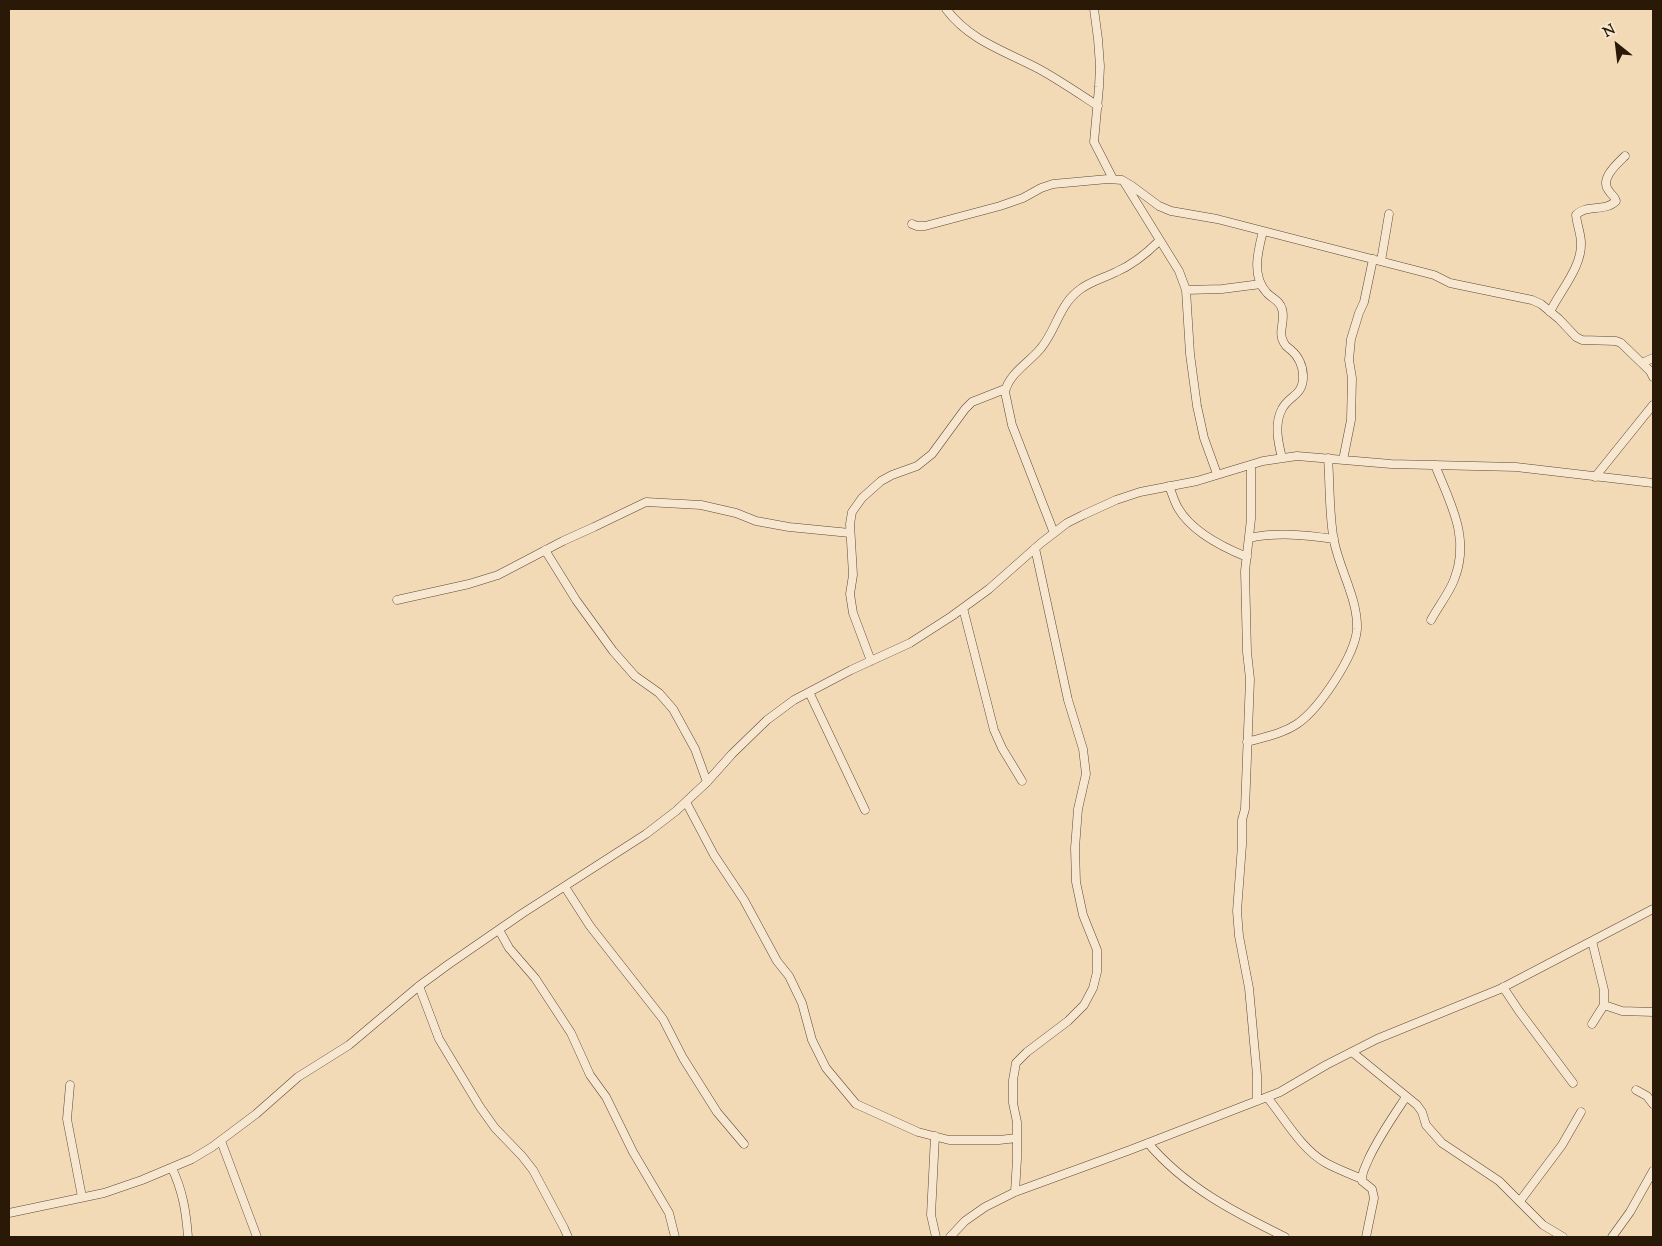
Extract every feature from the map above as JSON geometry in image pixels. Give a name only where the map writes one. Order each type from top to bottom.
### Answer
[{"type":"street","points":[[946,9],[954,19],[975,37],[1004,54],[1037,68],[1098,106]]},
{"type":"street","points":[[1094,9],[1100,66],[1094,142],[1113,179]]},
{"type":"street","points":[[1550,312],[1580,255],[1581,244],[1576,215],[1582,210],[1614,204],[1616,201],[1615,196],[1608,190],[1606,183],[1608,175],[1625,156]]},
{"type":"street","points":[[912,224],[925,226],[973,214],[1022,198],[1053,184],[1113,179],[1124,181],[1159,206],[1171,211],[1217,219],[1434,275],[1450,283],[1532,300],[1559,319],[1576,338],[1582,340],[1616,341],[1624,345],[1642,362],[1653,377]]},
{"type":"street","points":[[1124,181],[1179,271],[1186,290],[1190,354],[1197,406],[1204,438],[1217,474]]},
{"type":"street","points":[[1343,460],[1351,420],[1352,378],[1349,360],[1351,339],[1377,260],[1389,214]]},
{"type":"street","points":[[1264,231],[1257,265],[1261,284],[1269,295],[1280,304],[1284,312],[1280,331],[1282,341],[1297,357],[1303,374],[1302,385],[1298,394],[1282,408],[1277,424],[1282,458]]},
{"type":"street","points":[[871,661],[853,613],[850,594],[853,575],[850,533],[852,512],[862,498],[875,487],[892,475],[917,466],[932,454],[965,408],[972,402],[1005,389],[1016,373],[1042,347],[1068,300],[1080,289],[1118,272],[1148,252],[1159,241]]},
{"type":"street","points":[[1186,290],[1222,289],[1261,284]]},
{"type":"street","points":[[1642,362],[1653,358]]},
{"type":"street","points":[[1005,389],[1012,425],[1054,533]]},
{"type":"street","points":[[1595,477],[1653,405]]},
{"type":"street","points":[[9,1213],[104,1193],[172,1168],[192,1159],[221,1141],[256,1114],[298,1077],[349,1045],[419,986],[499,930],[646,834],[686,802],[767,720],[794,700],[910,643],[989,589],[1035,548],[1067,523],[1116,500],[1140,492],[1197,481],[1251,464],[1298,456],[1391,464],[1516,467],[1653,483]]},
{"type":"street","points":[[1247,742],[1279,733],[1297,723],[1312,710],[1330,688],[1343,666],[1355,639],[1357,628],[1354,607],[1334,539],[1328,458]]},
{"type":"street","points":[[1251,464],[1251,519],[1245,571],[1250,679],[1245,809],[1242,820],[1237,911],[1239,936],[1250,988],[1258,1101]]},
{"type":"street","points":[[1431,620],[1454,580],[1461,554],[1460,531],[1435,465]]},
{"type":"street","points":[[1169,486],[1177,506],[1184,518],[1192,526],[1219,544],[1247,557]]},
{"type":"street","points":[[397,600],[469,584],[498,575],[545,550],[646,502],[701,505],[736,513],[756,521],[789,527],[850,533]]},
{"type":"street","points":[[1249,538],[1262,535],[1288,534],[1334,539]]},
{"type":"street","points":[[1015,1192],[1017,1138],[1013,1080],[1016,1063],[1027,1052],[1068,1021],[1084,1005],[1093,988],[1097,972],[1097,950],[1083,915],[1076,882],[1075,848],[1078,809],[1086,774],[1083,748],[1068,700],[1035,548]]},
{"type":"street","points":[[545,550],[576,600],[613,651],[635,676],[658,693],[673,709],[695,749],[707,782]]},
{"type":"street","points":[[963,608],[994,730],[1002,748],[1022,781]]},
{"type":"street","points":[[809,692],[865,810]]},
{"type":"street","points":[[686,802],[714,855],[744,900],[777,961],[789,976],[802,1002],[812,1040],[826,1068],[856,1104],[918,1132],[949,1140],[1017,1138]]},
{"type":"street","points":[[565,887],[590,926],[663,1019],[683,1058],[717,1112],[744,1144]]},
{"type":"street","points":[[950,1237],[965,1221],[985,1207],[1015,1192],[1280,1092],[1377,1039],[1503,987],[1653,909]]},
{"type":"street","points":[[499,930],[510,948],[536,978],[572,1033],[590,1075],[606,1097],[633,1152],[669,1213],[675,1237]]},
{"type":"street","points":[[1592,941],[1604,990],[1604,1005],[1592,1024]]},
{"type":"street","points":[[419,986],[439,1039],[480,1107],[495,1128],[533,1170],[568,1237]]},
{"type":"street","points":[[1503,987],[1573,1083]]},
{"type":"street","points":[[1604,1005],[1622,1011],[1653,1012]]},
{"type":"street","points":[[1352,1052],[1422,1112],[1426,1125],[1442,1143],[1489,1173],[1543,1225],[1563,1237]]},
{"type":"street","points":[[70,1084],[67,1119],[82,1197]]},
{"type":"street","points":[[1636,1090],[1647,1096],[1653,1104]]},
{"type":"street","points":[[1267,1097],[1315,1155],[1327,1164],[1362,1179],[1372,1189],[1374,1198],[1366,1237],[1356,1237]]},
{"type":"street","points":[[1362,1179],[1376,1141],[1406,1097]]},
{"type":"street","points":[[1520,1201],[1562,1145],[1581,1112]]},
{"type":"street","points":[[935,1136],[932,1215],[936,1237]]},
{"type":"street","points":[[221,1141],[257,1237]]},
{"type":"street","points":[[1148,1143],[1175,1172],[1207,1196],[1236,1213],[1285,1237]]},
{"type":"street","points":[[172,1168],[180,1186],[186,1208],[188,1237]]},
{"type":"street","points":[[1612,1237],[1630,1212],[1653,1171]]}]
